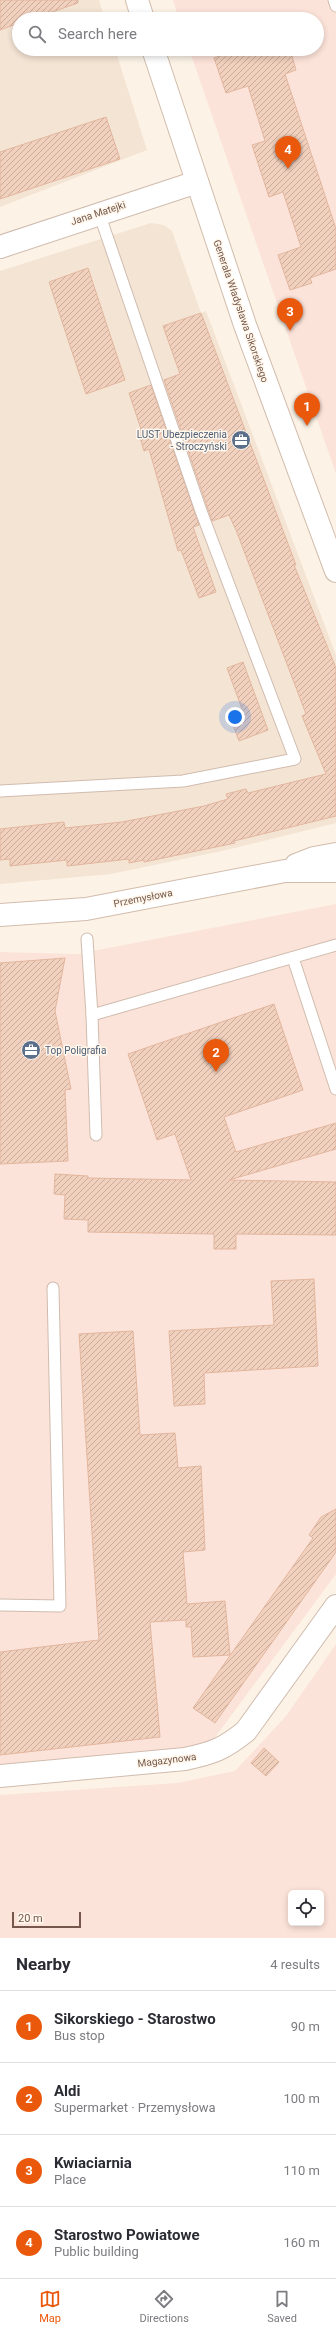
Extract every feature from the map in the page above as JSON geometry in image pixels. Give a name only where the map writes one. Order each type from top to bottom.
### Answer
[{"type":"street","points":[[137,0],[141,12]]},
{"type":"street","name":"Generała Władysława Sikorskiego","points":[[155,56],[245,325],[336,571]]},
{"type":"street","name":"Jana Matejki","points":[[0,247],[99,213],[197,182]]},
{"type":"street","name":"Przemysłowa","points":[[285,871],[314,858],[336,854]]},
{"type":"street","name":"Przemysłowa","points":[[0,915],[86,909],[285,871],[336,871]]},
{"type":"street","name":"Magazynowa","points":[[0,1776],[185,1759],[209,1754],[228,1746],[246,1731],[336,1606]]},
{"type":"lane","points":[[334,0],[336,6]]},
{"type":"lane","points":[[0,791],[182,780],[295,759],[201,511],[99,213]]},
{"type":"lane","points":[[87,939],[92,1015],[96,1135]]},
{"type":"lane","points":[[92,1015],[336,946]]},
{"type":"lane","points":[[294,958],[336,1089]]},
{"type":"lane","points":[[0,1605],[60,1606],[53,1288]]},
{"type":"shaded area","points":[[0,0],[99,0],[103,12],[12,12],[12,56],[117,56],[147,150],[0,207]]},
{"type":"shaded area","points":[[173,0],[336,0],[336,474],[191,56],[324,56],[324,12],[177,12]]},
{"type":"shaded area","points":[[151,223],[164,225],[172,231],[201,313],[206,311],[336,655],[336,823],[222,851],[111,874],[0,884],[0,271]]},
{"type":"shaded area","points":[[336,904],[336,1574],[213,1740],[179,1751],[0,1766],[0,952],[77,954]]},
{"type":"shaded area","points":[[336,1644],[336,1938],[0,1938],[0,1795],[177,1783],[235,1771],[286,1716]]},
{"type":"building","points":[[0,0],[78,0],[78,3],[52,12],[12,12],[12,26],[0,30]]},
{"type":"building","points":[[220,56],[292,56],[296,70],[285,74],[336,229],[336,269],[310,278],[312,283],[290,290],[278,255],[301,247],[283,192],[269,197],[252,145],[265,141],[248,86],[226,93],[214,58]]},
{"type":"building","points":[[106,117],[120,159],[0,199],[0,152]]},
{"type":"building","points":[[88,268],[125,380],[86,394],[49,282]]},
{"type":"building","points":[[201,313],[296,565],[294,565],[336,668],[336,816],[234,841],[235,843],[144,862],[144,860],[129,863],[129,859],[67,866],[67,860],[10,866],[10,859],[0,860],[0,829],[64,822],[65,828],[122,822],[204,806],[228,799],[226,794],[246,789],[248,793],[326,774],[302,716],[306,714],[236,530],[229,515],[212,521],[164,380],[180,374],[163,326]]},
{"type":"building","points":[[151,385],[199,525],[193,527],[216,592],[199,598],[181,550],[178,551],[149,449],[144,451],[138,431],[141,429],[129,393]]},
{"type":"building","points":[[243,662],[268,730],[239,741],[232,722],[245,717],[227,668]]},
{"type":"building","name":"Top Poligrafia","points":[[65,958],[55,1011],[71,1089],[65,1090],[68,1161],[0,1164],[0,963]]},
{"type":"building","points":[[274,1004],[303,1090],[224,1117],[236,1152],[336,1123],[336,1149],[229,1180],[336,1182],[336,1235],[236,1234],[236,1249],[214,1249],[214,1234],[88,1232],[88,1220],[64,1219],[65,1195],[54,1194],[55,1174],[88,1176],[88,1178],[191,1180],[175,1134],[157,1140],[128,1054]]},
{"type":"building","points":[[314,1279],[318,1366],[204,1373],[205,1404],[174,1406],[169,1331],[274,1325],[271,1281]]},
{"type":"building","points":[[133,1331],[140,1435],[175,1433],[178,1468],[201,1466],[205,1550],[183,1552],[187,1604],[225,1601],[230,1655],[193,1657],[191,1627],[186,1627],[186,1620],[150,1622],[160,1737],[0,1755],[0,1652],[99,1640],[79,1334]]},
{"type":"building","points":[[336,1509],[336,1552],[215,1723],[193,1708],[313,1538],[309,1535],[321,1517]]},
{"type":"building","points":[[264,1748],[279,1762],[266,1776],[251,1763]]},
{"type":"place","name":"Starostwo Powiatowe","points":[[288,169]]},
{"type":"place","name":"Kwiaciarnia","points":[[290,331]]},
{"type":"place","name":"Sikorskiego - Starostwo","points":[[307,426]]},
{"type":"place","name":"LUST Ubezpieczenia - Stroczyński","points":[[241,440]]},
{"type":"place","name":"Top Poligrafia","points":[[31,1050]]},
{"type":"place","name":"Aldi","points":[[216,1072]]}]
